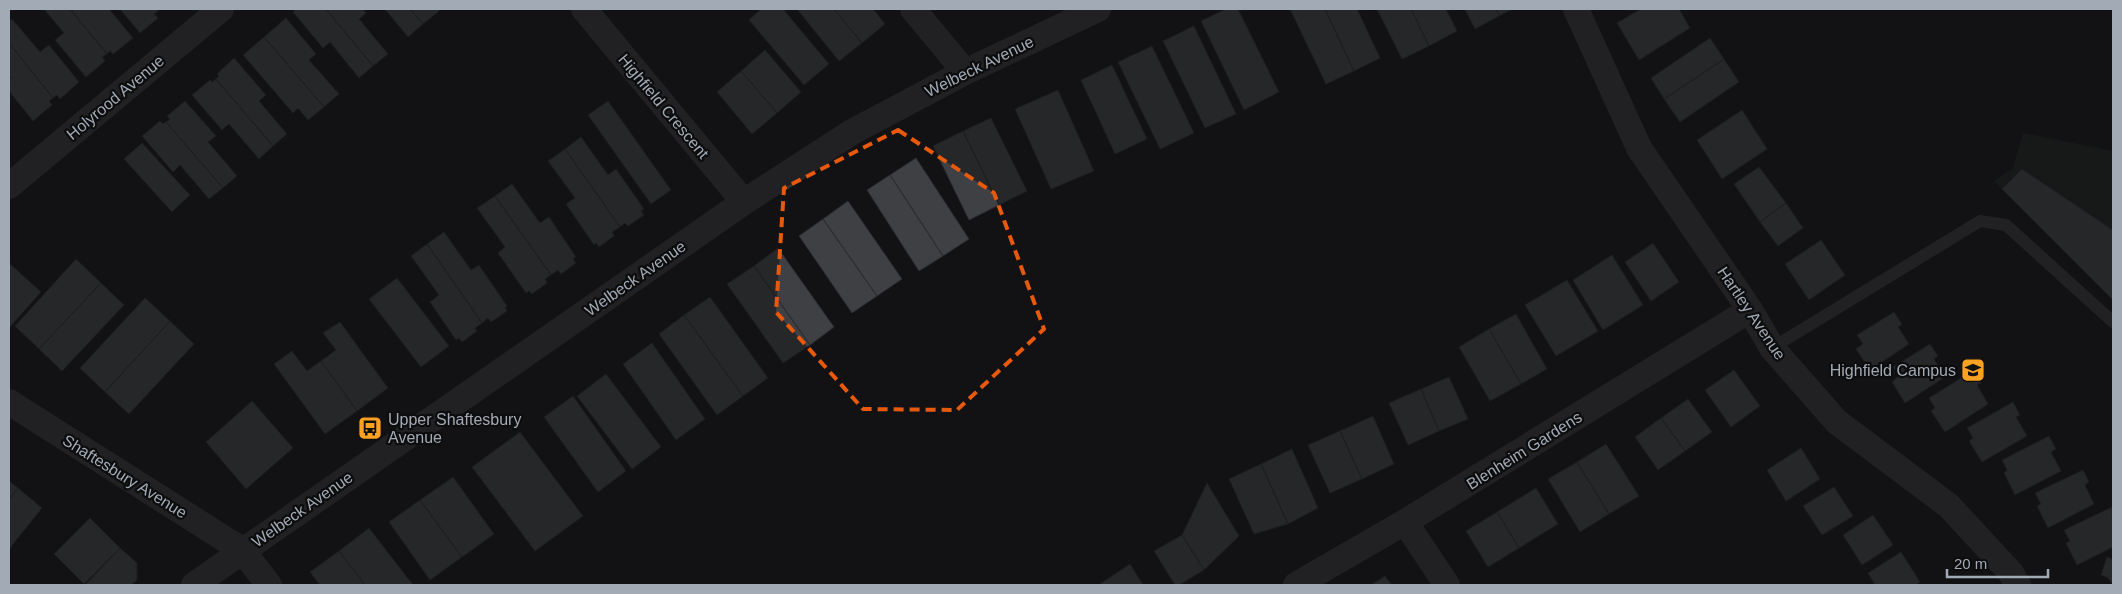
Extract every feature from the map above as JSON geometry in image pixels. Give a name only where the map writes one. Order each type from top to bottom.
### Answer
[{"type":"street","name":"Holyrood Avenue","points":[[9,186],[221,9]]},
{"type":"street","name":"Highfield Crescent","points":[[584,9],[744,202]]},
{"type":"street","points":[[913,9],[965,72]]},
{"type":"street","name":"Welbeck Avenue","points":[[194,585],[744,202],[852,132],[965,72],[1098,9]]},
{"type":"street","name":"Hartley Avenue","points":[[1576,9],[1639,148],[1750,310],[1772,348],[1838,422],[1949,506],[2011,573],[2018,585]]},
{"type":"street","name":"Blenheim Gardens","points":[[1296,585],[1405,522],[1750,310]]},
{"type":"street","name":"Shaftesbury Avenue","points":[[9,402],[242,550]]},
{"type":"street","points":[[1405,522],[1447,585]]},
{"type":"street","points":[[242,550],[269,585]]},
{"type":"lane","points":[[1772,348],[1980,221],[2006,225],[2113,322]]},
{"type":"highlighted area","points":[[898,130],[994,193],[1044,329],[957,410],[863,409],[776,312],[784,188]]},
{"type":"shaded area","points":[[2023,133],[2113,151],[2113,230],[2023,169],[2002,189],[1994,181],[2013,168]]},
{"type":"building","points":[[44,9],[70,9],[107,54],[102,57],[105,61],[86,77],[55,40],[64,33]]},
{"type":"building","points":[[70,9],[109,9],[133,38],[113,54],[110,51],[107,54]]},
{"type":"building","points":[[120,9],[156,9],[158,11],[154,14],[158,18],[140,33]]},
{"type":"building","points":[[296,9],[326,9],[373,66],[359,78],[330,42],[323,48],[293,12]]},
{"type":"building","points":[[326,9],[363,9],[366,13],[359,19],[388,54],[373,66]]},
{"type":"building","points":[[385,9],[410,9],[423,24],[408,37]]},
{"type":"building","points":[[410,9],[438,9],[439,11],[423,24]]},
{"type":"building","points":[[761,9],[783,9],[829,64],[804,85],[749,20]]},
{"type":"building","points":[[797,9],[834,9],[862,43],[839,61]]},
{"type":"building","points":[[834,9],[873,9],[885,24],[862,43]]},
{"type":"building","points":[[1226,9],[1238,9],[1279,92],[1244,110],[1201,21]]},
{"type":"building","points":[[1290,9],[1325,9],[1354,71],[1326,84]]},
{"type":"building","points":[[1325,9],[1357,9],[1380,58],[1354,71]]},
{"type":"building","points":[[1377,9],[1411,9],[1429,46],[1402,59]]},
{"type":"building","points":[[1411,9],[1446,9],[1457,31],[1429,46]]},
{"type":"building","points":[[1465,9],[1496,9],[1499,16],[1475,29]]},
{"type":"building","points":[[1496,9],[1512,9],[1499,16]]},
{"type":"building","points":[[1641,9],[1679,9],[1690,28],[1639,60],[1617,23]]},
{"type":"building","points":[[286,18],[316,54],[309,60],[339,94],[324,107],[264,37]]},
{"type":"building","points":[[12,19],[40,52],[49,45],[79,82],[60,99],[57,95],[53,98],[9,43],[9,22]]},
{"type":"building","points":[[1194,26],[1236,114],[1205,128],[1163,41]]},
{"type":"building","points":[[264,37],[324,107],[308,120],[298,108],[293,113],[243,55]]},
{"type":"building","points":[[1710,38],[1724,59],[1664,99],[1651,78]]},
{"type":"building","points":[[9,43],[53,98],[49,101],[52,105],[33,121],[9,91],[9,80],[11,78],[9,75]]},
{"type":"building","points":[[1152,46],[1194,133],[1160,149],[1118,62]]},
{"type":"building","points":[[765,50],[801,92],[777,113],[741,71]]},
{"type":"building","points":[[234,58],[266,95],[259,101],[287,134],[273,146],[216,79],[219,76],[217,74]]},
{"type":"building","points":[[1724,59],[1739,82],[1680,122],[1664,99]]},
{"type":"building","points":[[1112,65],[1147,139],[1115,154],[1081,80]]},
{"type":"building","points":[[741,71],[777,113],[752,134],[717,92]]},
{"type":"building","points":[[216,79],[273,146],[259,159],[229,124],[222,130],[192,95],[210,80],[212,82]]},
{"type":"building","points":[[1058,90],[1094,171],[1051,189],[1015,109]]},
{"type":"building","points":[[185,101],[216,136],[208,142],[237,176],[223,188],[166,122],[170,119],[167,116]]},
{"type":"building","points":[[608,101],[671,190],[651,204],[588,115]]},
{"type":"building","points":[[1742,110],[1767,149],[1722,179],[1697,140]]},
{"type":"building","points":[[991,118],[1027,191],[999,205],[963,131]]},
{"type":"building","points":[[160,121],[163,124],[166,122],[223,188],[209,199],[180,165],[173,172],[142,136]]},
{"type":"building","points":[[963,131],[999,205],[969,220],[933,146]]},
{"type":"building","points":[[581,137],[608,175],[616,169],[644,209],[641,211],[644,215],[628,226],[625,223],[620,227],[565,149]]},
{"type":"building","points":[[142,143],[190,195],[172,212],[124,159]]},
{"type":"building","points":[[565,149],[620,227],[612,232],[614,236],[599,247],[596,243],[594,245],[566,204],[575,198],[548,161]]},
{"type":"building","points":[[916,158],[969,239],[943,256],[890,175]]},
{"type":"building","points":[[1759,167],[1786,203],[1760,222],[1734,184]]},
{"type":"building","points":[[2022,169],[2113,230],[2113,300],[2002,189]]},
{"type":"building","points":[[890,175],[943,256],[919,271],[867,190]]},
{"type":"building","points":[[512,184],[540,223],[549,217],[576,257],[573,259],[576,263],[561,274],[558,270],[551,275],[495,196]]},
{"type":"building","points":[[495,196],[551,275],[545,279],[547,283],[532,294],[529,291],[526,293],[498,253],[505,247],[477,208]]},
{"type":"building","points":[[848,201],[902,279],[877,296],[823,219]]},
{"type":"building","points":[[1786,203],[1803,228],[1778,246],[1760,222]]},
{"type":"building","points":[[823,219],[877,296],[852,313],[799,236]]},
{"type":"building","points":[[444,232],[471,270],[479,265],[507,306],[505,307],[507,311],[491,322],[488,318],[482,323],[427,244]]},
{"type":"building","points":[[1821,240],[1845,275],[1809,300],[1785,264]]},
{"type":"building","points":[[1653,243],[1679,282],[1651,301],[1625,262]]},
{"type":"building","points":[[427,244],[482,323],[475,328],[477,331],[462,342],[459,338],[456,340],[430,302],[439,295],[411,256]]},
{"type":"building","points":[[778,248],[834,327],[810,345],[754,266]]},
{"type":"building","points":[[1612,255],[1643,305],[1603,330],[1573,280]]},
{"type":"building","points":[[76,259],[101,283],[39,349],[15,326]]},
{"type":"building","points":[[9,263],[41,292],[9,328]]},
{"type":"building","points":[[754,266],[810,345],[783,363],[727,284]]},
{"type":"building","points":[[397,278],[449,346],[421,367],[369,299]]},
{"type":"building","points":[[1567,280],[1598,331],[1556,356],[1525,305]]},
{"type":"building","points":[[101,283],[124,305],[62,371],[39,349]]},
{"type":"building","points":[[710,297],[768,378],[743,396],[684,315]]},
{"type":"building","points":[[145,298],[170,321],[105,392],[80,368]]},
{"type":"building","points":[[1894,312],[1902,324],[1898,327],[1909,344],[1870,370],[1856,349],[1863,344],[1857,335]]},
{"type":"building","points":[[1516,314],[1547,369],[1521,384],[1489,329]]},
{"type":"building","points":[[684,315],[743,396],[717,415],[659,334]]},
{"type":"building","points":[[170,321],[194,344],[129,414],[105,392]]},
{"type":"building","points":[[340,322],[388,388],[357,411],[321,361],[336,350],[323,333]]},
{"type":"building","points":[[1489,329],[1521,384],[1490,401],[1459,347]]},
{"type":"building","points":[[652,343],[705,419],[676,440],[623,364]]},
{"type":"building","points":[[1930,344],[1938,356],[1934,359],[1945,377],[1905,403],[1892,382],[1899,376],[1893,367]]},
{"type":"building","points":[[292,351],[307,371],[321,361],[357,411],[325,434],[274,364]]},
{"type":"building","points":[[1734,370],[1760,406],[1731,427],[1705,390]]},
{"type":"building","points":[[1974,370],[1981,383],[1977,385],[1988,404],[1945,432],[1931,411],[1935,408],[1929,398]]},
{"type":"building","points":[[606,374],[661,447],[632,469],[577,396]]},
{"type":"building","points":[[1449,377],[1468,419],[1439,431],[1421,389]]},
{"type":"building","points":[[1421,389],[1439,431],[1408,445],[1389,403]]},
{"type":"building","points":[[573,396],[626,471],[598,492],[544,417]]},
{"type":"building","points":[[1688,399],[1712,432],[1685,451],[1661,418]]},
{"type":"building","points":[[252,401],[293,448],[246,489],[206,442]]},
{"type":"building","points":[[2013,402],[2020,415],[2016,417],[2027,436],[1982,462],[1969,441],[1973,438],[1967,428]]},
{"type":"building","points":[[1373,416],[1394,464],[1362,479],[1340,431]]},
{"type":"building","points":[[1661,418],[1685,451],[1658,470],[1635,437]]},
{"type":"building","points":[[1340,431],[1362,479],[1330,493],[1308,445]]},
{"type":"building","points":[[520,432],[583,516],[535,551],[472,467]]},
{"type":"building","points":[[2049,436],[2056,449],[2051,452],[2061,471],[2015,495],[2004,473],[2007,470],[2002,460]]},
{"type":"building","points":[[1606,444],[1639,496],[1609,514],[1577,462]]},
{"type":"building","points":[[1801,448],[1820,479],[1786,501],[1767,470]]},
{"type":"building","points":[[1292,449],[1318,508],[1288,524],[1261,464]]},
{"type":"building","points":[[1577,462],[1609,514],[1580,532],[1548,479]]},
{"type":"building","points":[[1261,464],[1288,524],[1254,534],[1229,479]]},
{"type":"building","points":[[2083,470],[2089,482],[2085,485],[2094,504],[2048,528],[2037,506],[2041,504],[2035,493]]},
{"type":"building","points":[[453,477],[494,534],[462,557],[420,500]]},
{"type":"building","points":[[9,481],[18,488],[9,499]]},
{"type":"building","points":[[1207,483],[1239,536],[1204,570],[1182,535]]},
{"type":"building","points":[[1834,487],[1853,516],[1822,535],[1803,506]]},
{"type":"building","points":[[18,488],[42,508],[9,549],[9,499]]},
{"type":"building","points":[[1536,488],[1558,524],[1519,548],[1497,512]]},
{"type":"building","points":[[420,500],[462,557],[430,580],[389,522]]},
{"type":"building","points":[[2112,507],[2113,547],[2077,565],[2066,543],[2070,541],[2064,530]]},
{"type":"building","points":[[1497,512],[1519,548],[1488,567],[1466,531]]},
{"type":"building","points":[[1873,515],[1893,545],[1862,565],[1843,535]]},
{"type":"building","points":[[90,518],[120,548],[84,584],[54,554]]},
{"type":"building","points":[[369,528],[413,585],[365,585],[339,551]]},
{"type":"building","points":[[1182,535],[1204,570],[1179,585],[1175,585],[1154,551]]},
{"type":"building","points":[[120,548],[137,563],[137,580],[131,585],[85,585]]},
{"type":"building","points":[[339,551],[365,585],[320,585],[310,572]]},
{"type":"building","points":[[1901,552],[1920,582],[1915,585],[1875,585],[1868,573]]},
{"type":"building","points":[[2107,557],[2113,560],[2113,585],[2108,578],[2101,575]]},
{"type":"building","points":[[1130,564],[1143,585],[1100,584]]},
{"type":"building","points":[[1385,576],[1392,585],[1371,585]]},
{"type":"place","name":"Highfield Campus","points":[[1973,370]]},
{"type":"place","name":"Upper Shaftesbury Avenue","points":[[370,428]]}]
